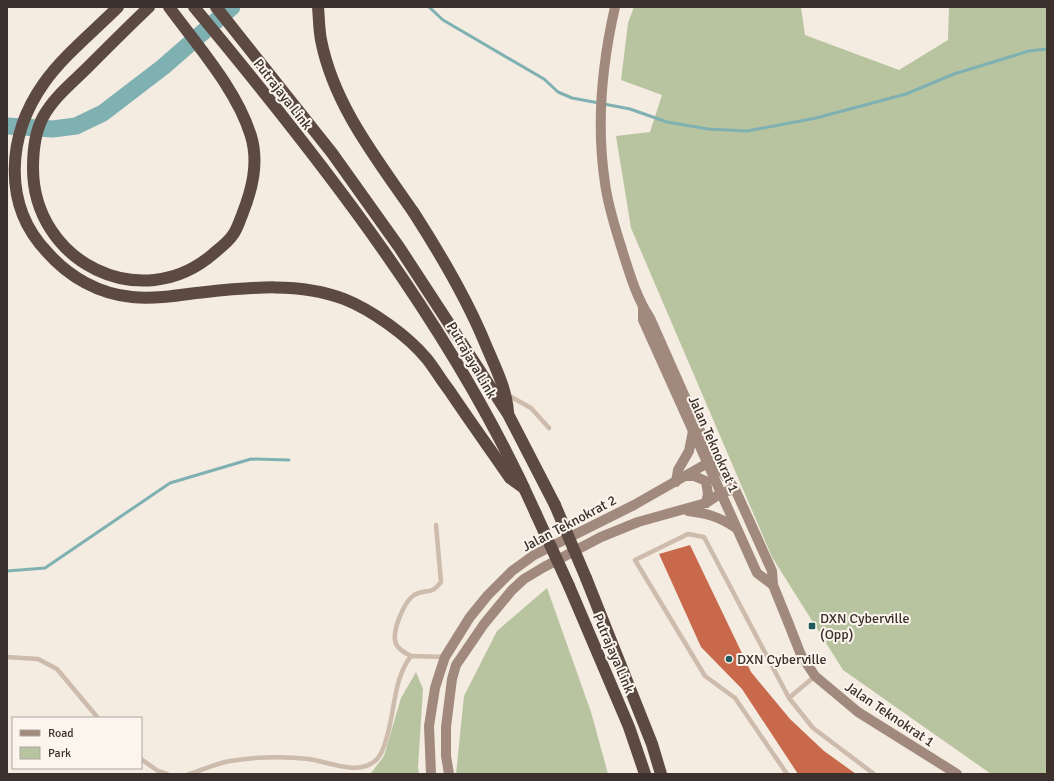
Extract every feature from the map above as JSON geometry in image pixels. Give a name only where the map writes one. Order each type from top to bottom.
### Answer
[{"type":"highway","points":[[118,7],[44,82],[24,122],[17,148],[15,174],[17,201],[33,238],[68,272],[87,284],[108,293],[131,297],[156,298],[220,291],[274,288],[306,290],[344,299],[375,316],[402,335],[427,358],[510,478],[524,488]]},
{"type":"highway","points":[[149,7],[56,99],[43,118],[36,136],[33,155],[35,196],[48,228],[75,257],[92,268],[110,276],[133,280],[155,281],[179,276],[200,265],[233,236],[251,193],[254,170],[251,137],[236,103],[213,66],[170,7]]},
{"type":"highway","name":"Putrajaya Link","points":[[194,7],[316,160],[384,253],[445,342],[524,488],[536,514],[569,586],[629,727],[644,774]]},
{"type":"highway","name":"Putrajaya Link","points":[[216,7],[332,153],[399,246],[508,414],[555,505],[586,578],[652,744],[661,774]]},
{"type":"highway","points":[[318,7],[321,40],[337,90],[369,148],[454,276],[480,331],[506,394],[508,414]]},
{"type":"main road","name":"Jalan Teknokrat 1","points":[[615,7],[603,72],[600,128],[605,183],[614,224],[643,308],[650,318],[710,461],[721,493],[736,528],[758,573],[773,584]]},
{"type":"main road","name":"Jalan Teknokrat 1","points":[[643,308],[643,320],[693,431],[710,461],[735,488],[772,571],[773,584],[801,655],[815,676],[858,712],[955,774]]},
{"type":"main road","points":[[676,482],[678,470],[689,451],[693,431]]},
{"type":"main road","name":"Jalan Teknokrat 2","points":[[431,774],[429,726],[435,688],[445,657],[470,617],[488,595],[512,571],[534,555],[676,482],[710,461]]},
{"type":"main road","points":[[687,476],[694,476],[706,481],[708,494],[706,503]]},
{"type":"main road","name":"Jalan Teknokrat 2","points":[[449,774],[446,756],[446,727],[451,686],[456,665],[484,624],[512,590],[524,579],[544,567],[601,537],[638,522],[706,503],[721,493],[735,488]]},
{"type":"main road","points":[[679,510],[709,514],[723,519],[736,528]]},
{"type":"lane","points":[[506,394],[531,408],[549,428]]},
{"type":"lane","points":[[436,525],[441,582],[436,589],[430,592],[412,596],[399,618],[396,630],[396,643],[400,650],[411,656],[445,657]]},
{"type":"lane","points":[[787,774],[735,698],[705,676],[635,560],[688,534],[704,537],[788,698],[813,728],[874,774]]},
{"type":"lane","points":[[189,774],[230,761],[276,758],[310,759],[353,768],[363,767],[370,764],[376,760],[382,750],[390,726],[398,684],[405,663],[411,656]]},
{"type":"lane","points":[[7,657],[38,659],[58,669],[97,717]]},
{"type":"lane","points":[[788,698],[815,676]]},
{"type":"lane","points":[[142,760],[158,771],[168,774]]},
{"type":"green space","points":[[634,7],[801,7],[805,35],[899,70],[948,40],[949,7],[1047,7],[1047,774],[991,774],[843,670],[772,557],[631,228],[616,136],[650,132],[662,95],[621,80],[628,23]]},
{"type":"green space","points":[[547,588],[591,712],[608,774],[456,774],[464,696],[497,631]]},
{"type":"green space","points":[[416,672],[423,689],[418,767],[419,774],[361,774],[371,773],[384,756],[401,698]]},
{"type":"building","name":"DXN Cyberville","points":[[690,545],[751,672],[790,719],[824,751],[856,774],[798,774],[742,689],[701,647],[659,554]]},
{"type":"waterway","points":[[7,126],[53,129],[76,126],[103,113],[163,67],[232,7]]},
{"type":"waterway","points":[[429,7],[443,20],[544,79],[558,92],[572,98],[599,103]]},
{"type":"waterway","points":[[604,104],[630,109],[667,122],[708,129],[747,131],[816,118],[906,94],[954,74],[1029,51],[1047,49]]},
{"type":"waterway","points":[[7,571],[45,568],[170,483],[251,459],[289,460]]},
{"type":"place","name":"DXN Cyberville (Opp)","points":[[812,626]]},
{"type":"place","name":"DXN Cyberville","points":[[729,659]]}]
